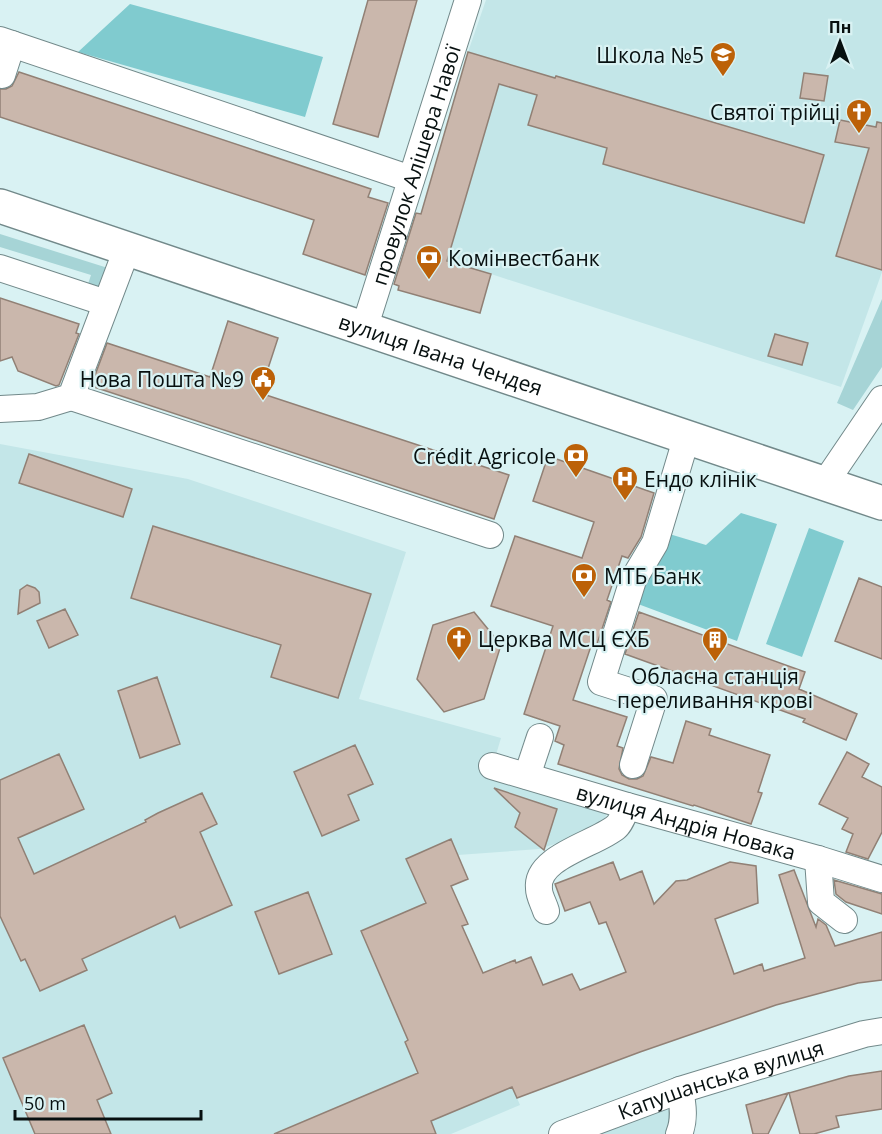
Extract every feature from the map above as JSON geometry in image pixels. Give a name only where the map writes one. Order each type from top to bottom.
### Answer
[{"type":"main road","name":"вулиця Івана Чендея","points":[[0,206],[882,503]]},
{"type":"street","name":"провулок Алішера Навої","points":[[364,329],[468,0]]},
{"type":"street","points":[[2,75],[6,42],[411,179]]},
{"type":"street","points":[[71,398],[127,249]]},
{"type":"street","points":[[0,268],[106,303]]},
{"type":"street","points":[[0,408],[38,406],[71,398],[490,535]]},
{"type":"street","points":[[825,483],[882,399]]},
{"type":"street","points":[[633,765],[654,699],[601,682],[633,580],[655,543],[687,436]]},
{"type":"street","points":[[527,776],[540,737]]},
{"type":"street","name":"вулиця Андрія Новака","points":[[492,766],[882,879]]},
{"type":"street","points":[[546,911],[539,889],[539,878],[545,868],[618,826],[627,806]]},
{"type":"street","points":[[818,859],[821,902],[844,920]]},
{"type":"street","name":"Капушанська вулиця","points":[[562,1134],[680,1090],[864,1034],[882,1031]]},
{"type":"street","points":[[679,1134],[682,1127],[683,1107],[680,1090]]},
{"type":"shaded area","points":[[486,0],[882,0],[882,272],[841,387],[491,274],[480,313],[398,290],[468,52]]},
{"type":"shaded area","points":[[130,4],[323,57],[305,117],[78,52]]},
{"type":"shaded area","points":[[0,234],[111,269],[104,292],[87,287],[91,275],[0,247]]},
{"type":"shaded area","points":[[882,299],[882,367],[853,410],[837,403]]},
{"type":"shaded area","points":[[0,444],[188,479],[406,552],[359,699],[501,738],[489,778],[607,813],[600,830],[539,849],[458,855],[451,840],[406,859],[458,975],[480,1011],[520,1105],[451,1134],[0,1134]]},
{"type":"shaded area","points":[[741,513],[777,524],[737,641],[630,601],[656,530],[706,545]]},
{"type":"shaded area","points":[[809,528],[844,541],[802,657],[766,644]]},
{"type":"shaded area","points":[[677,1101],[672,1134],[592,1134]]},
{"type":"building","points":[[368,0],[417,0],[378,137],[333,124]]},
{"type":"building","points":[[468,52],[824,155],[804,223],[603,164],[607,148],[528,125],[537,95],[499,84],[447,261],[491,274],[480,313],[398,290],[399,286],[394,284],[416,213],[421,214]]},
{"type":"building","points":[[19,72],[371,189],[368,197],[388,203],[365,275],[303,254],[314,220],[0,117],[0,89],[12,86]]},
{"type":"building","points":[[804,73],[828,76],[824,101],[800,98]]},
{"type":"building","points":[[840,120],[876,127],[877,122],[882,123],[882,270],[836,256],[869,148],[835,142]]},
{"type":"building","points":[[0,298],[79,324],[76,333],[79,334],[59,385],[56,386],[18,371],[12,357],[0,361]]},
{"type":"building","points":[[228,321],[278,338],[260,393],[509,475],[494,519],[91,386],[107,343],[210,377]]},
{"type":"building","points":[[775,334],[808,343],[802,365],[768,356]]},
{"type":"building","points":[[29,454],[132,489],[123,517],[19,483]]},
{"type":"building","points":[[548,456],[654,493],[641,537],[628,558],[622,556],[607,600],[611,602],[597,644],[592,643],[573,700],[627,717],[617,746],[623,748],[619,769],[622,775],[629,779],[643,776],[651,757],[673,763],[686,721],[711,729],[709,735],[770,755],[758,792],[762,793],[751,824],[558,764],[564,745],[555,741],[560,726],[524,714],[553,626],[491,606],[515,536],[582,558],[594,522],[533,501]]},
{"type":"building","points":[[153,526],[371,594],[338,698],[271,677],[281,645],[131,598]]},
{"type":"building","points":[[859,578],[882,587],[882,659],[835,641]]},
{"type":"building","points":[[27,585],[39,592],[40,603],[18,614],[20,590]]},
{"type":"building","points":[[65,609],[78,635],[49,648],[37,621]]},
{"type":"building","name":"Церква МСЦ ЄХБ","points":[[474,612],[501,645],[484,699],[444,712],[417,679],[433,625]]},
{"type":"building","name":"Обласна станція переливання крові","points":[[639,612],[805,672],[799,689],[857,714],[846,740],[803,722],[805,719],[625,654]]},
{"type":"building","points":[[157,677],[180,744],[140,758],[118,691]]},
{"type":"building","points":[[355,745],[373,784],[348,795],[359,820],[322,836],[294,772]]},
{"type":"building","points":[[847,752],[869,764],[862,777],[882,787],[882,832],[868,859],[846,852],[853,834],[842,829],[848,818],[819,804]]},
{"type":"building","points":[[59,754],[84,809],[18,838],[34,874],[146,822],[145,820],[158,813],[202,793],[217,824],[200,832],[232,905],[180,928],[175,916],[82,959],[87,970],[40,991],[25,959],[21,961],[0,916],[0,780]]},
{"type":"building","points":[[494,788],[557,809],[544,850],[515,827],[520,813]]},
{"type":"building","points":[[451,839],[468,879],[451,886],[468,924],[462,926],[483,973],[515,960],[516,963],[531,957],[543,985],[572,974],[580,990],[626,972],[606,922],[599,924],[590,902],[565,911],[555,884],[613,862],[620,880],[642,871],[654,904],[676,881],[687,880],[730,862],[756,866],[758,903],[715,919],[734,974],[762,964],[764,971],[805,958],[779,875],[794,870],[816,927],[818,919],[826,925],[835,946],[882,932],[882,980],[858,983],[776,1005],[517,1098],[512,1087],[431,1121],[436,1134],[274,1134],[418,1073],[405,1042],[408,1040],[361,931],[426,903],[406,859]]},
{"type":"building","points":[[834,880],[882,894],[882,914],[846,902],[836,894]]},
{"type":"building","points":[[308,892],[332,954],[279,974],[255,912]]},
{"type":"building","points":[[84,1025],[112,1093],[97,1100],[111,1134],[35,1134],[3,1058]]},
{"type":"building","points":[[882,1071],[882,1109],[836,1116],[839,1127],[814,1134],[800,1134],[789,1093],[849,1076]]},
{"type":"building","points":[[788,1093],[768,1134],[753,1134],[746,1105]]},
{"type":"place","name":"Школа №5","points":[[723,78]]},
{"type":"place","name":"Святої трійці","points":[[859,135]]},
{"type":"place","name":"Комінвестбанк","points":[[429,281]]},
{"type":"place","name":"Нова Пошта №9","points":[[263,402]]},
{"type":"place","name":"Crédit Agricole","points":[[576,479]]},
{"type":"place","name":"Ендо клінік","points":[[625,502]]},
{"type":"place","name":"МТБ Банк","points":[[584,599]]},
{"type":"place","name":"Церква МСЦ ЄХБ","points":[[459,662]]},
{"type":"place","name":"Обласна станція переливання крові","points":[[715,663]]}]
